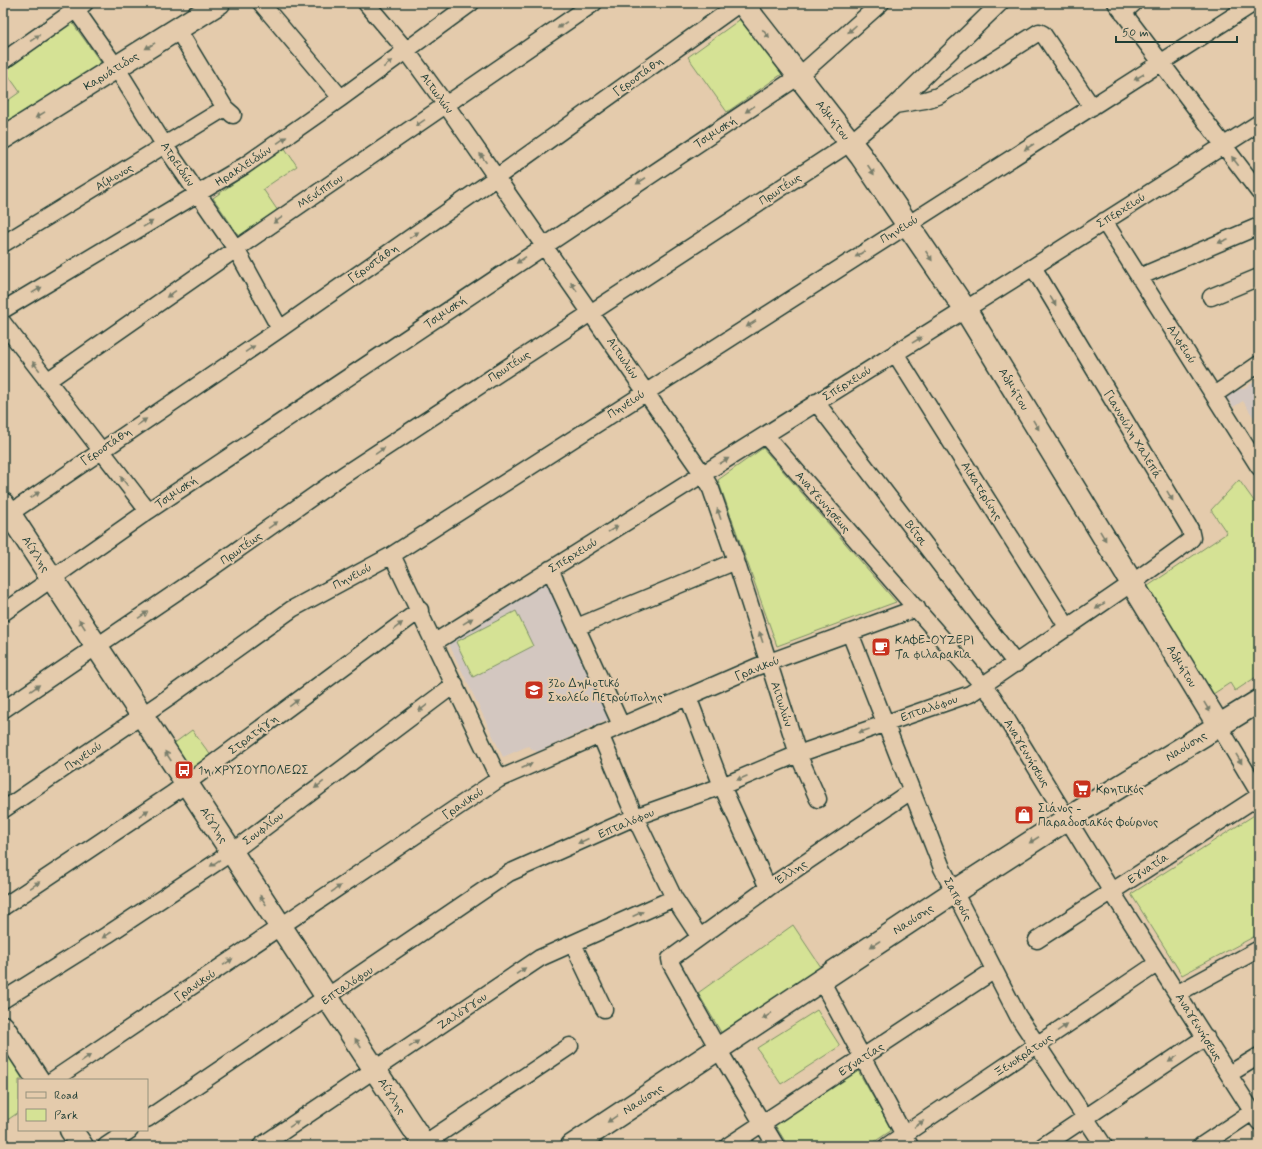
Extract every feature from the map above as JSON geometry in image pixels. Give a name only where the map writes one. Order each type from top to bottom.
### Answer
[{"type":"street","name":"Καρυάτιδος","points":[[3,138],[219,3]]},
{"type":"street","points":[[261,3],[341,98]]},
{"type":"street","name":"Αιτωλών","points":[[366,3],[406,50],[446,105],[702,473],[711,489],[736,561],[798,754],[818,799]]},
{"type":"street","name":"Ηρακλειδών","points":[[3,310],[255,159],[471,3]]},
{"type":"street","name":"Μενίππου","points":[[47,381],[594,3]]},
{"type":"street","name":"Αδμήτου","points":[[741,3],[851,142],[965,309],[1259,792]]},
{"type":"street","name":"Γεροστάθη","points":[[5,512],[100,451],[280,329],[741,3]]},
{"type":"street","name":"Τσιμισκή","points":[[3,613],[148,511],[799,76],[881,3]]},
{"type":"street","name":"Πρωτέως","points":[[3,710],[97,647],[342,476],[851,142],[895,105],[1000,3]]},
{"type":"street","name":"Πηνειού","points":[[3,810],[142,715],[292,609],[392,555],[907,223],[1161,64],[1254,3]]},
{"type":"street","points":[[3,61],[77,5]]},
{"type":"street","name":"Ατρειδών","points":[[77,5],[165,146],[236,249],[280,329]]},
{"type":"street","points":[[1125,6],[1161,64],[1259,192]]},
{"type":"street","name":"Αίμονος","points":[[3,244],[165,146],[229,112],[178,30]]},
{"type":"street","points":[[895,105],[925,100],[938,96],[1039,32],[1043,34],[1092,107]]},
{"type":"street","name":"Σπερχειού","points":[[435,642],[702,473],[1033,267],[1259,123]]},
{"type":"street","name":"Αλφειού","points":[[1104,221],[1259,467]]},
{"type":"street","points":[[1139,277],[1259,226]]},
{"type":"street","name":"Γιαννούλη Χαλεπά","points":[[1033,267],[1190,529],[1192,538],[1187,544],[1132,583]]},
{"type":"street","points":[[1212,297],[1259,277]]},
{"type":"street","points":[[3,323],[100,451],[148,511]]},
{"type":"street","name":"Αικατερίνης","points":[[896,353],[1068,628]]},
{"type":"street","points":[[1214,395],[1259,364]]},
{"type":"street","name":"Βίτσι","points":[[816,402],[1016,664]]},
{"type":"street","name":"Αναγεννήσεως","points":[[765,435],[985,686],[1112,892],[1256,1117]]},
{"type":"street","name":"Αίγλης","points":[[5,512],[52,579],[142,715],[423,1145]]},
{"type":"street","points":[[392,555],[420,610],[499,779]]},
{"type":"street","points":[[577,628],[736,561]]},
{"type":"street","points":[[550,569],[621,725]]},
{"type":"street","name":"Επταλόφου","points":[[148,1118],[510,874],[635,817],[722,786],[798,754],[970,694],[985,686],[1132,583]]},
{"type":"street","name":"Γρανικού","points":[[54,1079],[499,779],[769,662],[917,608]]},
{"type":"street","name":"Στρατήγη","points":[[3,907],[186,783],[420,610]]},
{"type":"street","name":"Σαπφούς","points":[[850,633],[942,868],[972,925],[993,970],[1018,1016],[1104,1146]]},
{"type":"street","name":"Σουφλίου","points":[[3,1000],[107,935],[232,852],[455,684]]},
{"type":"street","points":[[688,697],[722,786],[768,888]]},
{"type":"street","name":"Ναούσης","points":[[572,1146],[954,892],[1067,819],[1259,701]]},
{"type":"street","points":[[600,734],[635,817],[674,898],[699,936]]},
{"type":"street","name":"Έλλης","points":[[718,1049],[671,964],[670,959],[699,936],[911,791]]},
{"type":"street","name":"Εγνατία","points":[[1037,940],[1259,796]]},
{"type":"street","name":"Ζαλόγγου","points":[[261,1146],[540,958],[674,898]]},
{"type":"street","points":[[573,944],[604,1009]]},
{"type":"street","points":[[1178,993],[1259,948]]},
{"type":"street","name":"Ξενοκράτους","points":[[887,1146],[907,1140],[1037,1046],[1158,963]]},
{"type":"street","name":"Εγνατίας","points":[[728,1146],[993,970]]},
{"type":"street","points":[[821,980],[907,1140]]},
{"type":"street","points":[[3,1027],[37,1079]]},
{"type":"street","points":[[1043,1146],[1206,1037]]},
{"type":"street","points":[[423,1145],[570,1046]]},
{"type":"street","points":[[718,1049],[776,1146]]},
{"type":"street","points":[[1229,1074],[1259,1056]]},
{"type":"street","points":[[1201,1146],[1256,1117]]},
{"type":"street","points":[[72,1131],[82,1146]]},
{"type":"street","points":[[106,1146],[128,1131]]},
{"type":"shaded area","points":[[1259,375],[1259,426],[1243,401],[1233,407],[1227,397],[1240,389],[1244,389],[1254,382]]},
{"type":"shaded area","name":"32ο Δημοτικό Σχολείο Πετρούπολης","points":[[547,582],[573,638],[572,642],[580,658],[584,660],[610,719],[537,752],[528,746],[503,757],[449,644]]},
{"type":"green space","points":[[742,18],[785,72],[727,112],[688,57]]},
{"type":"green space","points":[[71,21],[102,64],[3,129],[3,104],[20,92],[3,68]]},
{"type":"green space","points":[[284,147],[297,166],[263,189],[278,211],[240,237],[213,198]]},
{"type":"green space","points":[[763,448],[896,602],[777,646],[718,480]]},
{"type":"green space","points":[[1239,480],[1259,508],[1259,675],[1235,691],[1230,683],[1210,696],[1145,588],[1227,533],[1211,510]]},
{"type":"green space","points":[[516,611],[533,646],[473,677],[456,642]]},
{"type":"green space","points":[[192,730],[212,757],[192,772],[172,745]]},
{"type":"green space","points":[[1259,812],[1259,934],[1182,975],[1131,894]]},
{"type":"green space","points":[[793,925],[821,967],[722,1034],[698,993]]},
{"type":"green space","points":[[817,1010],[840,1046],[781,1084],[757,1048]]},
{"type":"green space","points":[[3,1047],[24,1079],[18,1079],[18,1113],[3,1123]]},
{"type":"green space","points":[[857,1069],[892,1130],[868,1146],[788,1146],[775,1125]]},
{"type":"place","name":"ΚΑΦΕ-ΟΥΖΕΡΙ Τα φιλαρακια","points":[[881,647]]},
{"type":"place","name":"32ο Δημοτικό Σχολείο Πετρούπολης","points":[[534,690]]},
{"type":"place","name":"1η ΧΡΥΣΟΥΠΟΛΕΩΣ","points":[[184,770]]},
{"type":"place","name":"Κρητικός","points":[[1082,789]]},
{"type":"place","name":"Σιάνος - Παραδοσιακός Φούρνος","points":[[1024,815]]}]
